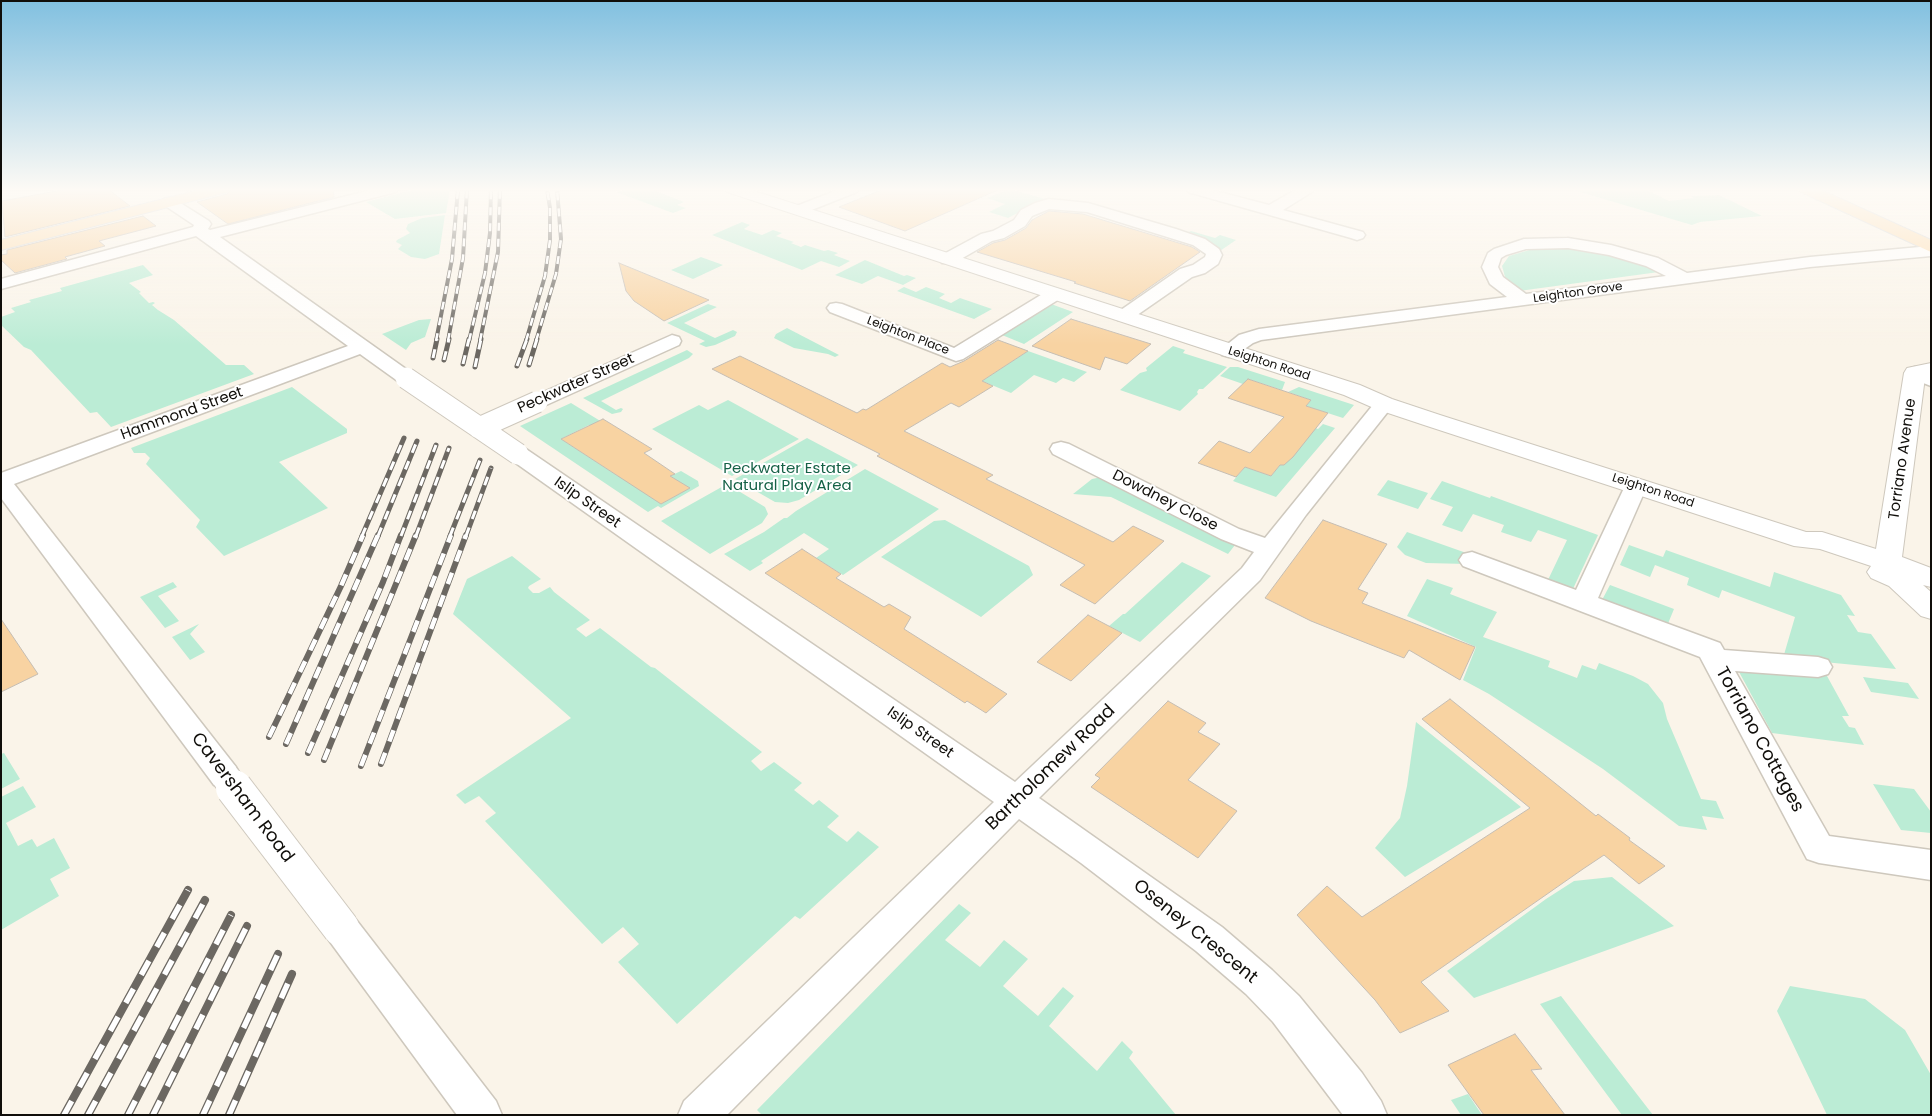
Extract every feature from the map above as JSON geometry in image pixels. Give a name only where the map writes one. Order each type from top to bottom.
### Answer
[{"type":"main road","points":[[1,245],[16,241]]},
{"type":"main road","points":[[1919,241],[1931,247]]},
{"type":"street","points":[[1,284],[171,241]]},
{"type":"street","name":"Islip Street","points":[[214,241],[362,348],[1017,800]]},
{"type":"street","name":"Leighton Road","points":[[894,241],[1352,390],[1384,404],[1636,486],[1804,540],[1822,541],[1931,578]]},
{"type":"street","points":[[948,259],[981,241]]},
{"type":"street","points":[[1124,316],[1186,273],[1199,269],[1212,260],[1213,252],[1196,241]]},
{"type":"street","points":[[1524,301],[1496,280],[1490,267],[1494,256],[1500,252],[1516,246],[1534,243],[1568,243],[1626,254],[1652,262],[1684,279]]},
{"type":"street","name":"Leighton Grove","points":[[1229,351],[1246,339],[1259,335],[1810,262],[1931,251]]},
{"type":"street","name":"Leighton Place","points":[[836,308],[956,355],[1055,294]]},
{"type":"street","name":"Peckwater Street","points":[[479,428],[672,341]]},
{"type":"street","name":"Hammond Street","points":[[1,481],[362,348]]},
{"type":"street","name":"Torriano Avenue","points":[[1888,562],[1926,374]]},
{"type":"street","name":"Bartholomew Road","points":[[698,1115],[1017,800],[1251,574],[1384,404]]},
{"type":"street","name":"Dowdney Close","points":[[1061,449],[1230,534],[1270,549]]},
{"type":"street","name":"Caversham Road","points":[[1,481],[482,1115]]},
{"type":"street","points":[[1583,602],[1636,486]]},
{"type":"street","name":"Leighton Road","points":[[1804,540],[1819,551],[1860,564],[1899,580],[1931,609]]},
{"type":"street","name":"Torriano Cottages","points":[[1472,560],[1710,650],[1819,849],[1931,864]]},
{"type":"street","points":[[1715,659],[1818,667]]},
{"type":"street","name":"Oseney Crescent","points":[[1017,800],[1093,853],[1209,938],[1234,959],[1286,1009],[1348,1087],[1367,1115]]},
{"type":"green space","points":[[441,241],[439,254],[425,259],[411,257],[398,249],[402,245],[396,242]]},
{"type":"green space","points":[[728,241],[791,241],[794,242],[791,243],[801,247],[805,245],[838,253],[834,255],[850,261],[839,267],[821,261],[802,270]]},
{"type":"green space","points":[[1204,241],[1234,241],[1220,251]]},
{"type":"green space","points":[[1562,247],[1606,253],[1643,264],[1659,272],[1519,291],[1505,277],[1502,266],[1509,256],[1536,248]]},
{"type":"green space","points":[[701,257],[723,265],[693,279],[671,270]]},
{"type":"green space","points":[[865,260],[904,276],[916,278],[903,285],[878,276],[862,284],[835,275]]},
{"type":"green space","points":[[143,265],[153,275],[129,283],[141,292],[139,293],[149,303],[155,303],[152,305],[174,320],[226,365],[244,365],[254,374],[111,427],[97,412],[90,413],[31,350],[24,347],[1,325],[1,317],[15,312],[11,308],[31,302],[29,300],[62,291],[60,288]]},
{"type":"green space","points":[[904,287],[916,292],[926,287],[945,294],[939,298],[951,303],[960,298],[992,309],[974,319],[897,291]]},
{"type":"green space","points":[[708,304],[717,307],[684,323],[715,338],[733,330],[737,332],[735,336],[706,347],[699,344],[705,341],[667,323]]},
{"type":"green space","points":[[1051,304],[1073,312],[1024,344],[1002,335]]},
{"type":"green space","points":[[431,319],[425,337],[411,343],[406,350],[382,334],[419,320]]},
{"type":"green space","points":[[787,328],[839,355],[835,357],[794,348],[774,338],[776,334]]},
{"type":"green space","points":[[1173,346],[1185,350],[1183,353],[1227,367],[1203,389],[1199,389],[1198,394],[1180,411],[1120,390],[1140,373],[1147,371],[1146,368]]},
{"type":"green space","points":[[687,350],[693,354],[689,358],[601,401],[616,410],[623,409],[621,412],[612,414],[583,398]]},
{"type":"green space","points":[[1028,351],[1087,372],[1074,382],[1063,378],[1056,383],[1034,375],[1011,393],[982,381]]},
{"type":"green space","points":[[1230,367],[1238,367],[1285,382],[1282,390],[1248,379],[1243,384],[1220,376]]},
{"type":"green space","points":[[292,387],[347,429],[347,433],[279,462],[328,508],[224,556],[196,527],[200,520],[146,464],[150,458],[145,453],[134,453],[131,448]]},
{"type":"green space","points":[[1299,387],[1354,405],[1343,418],[1306,406],[1311,400],[1288,392]]},
{"type":"green space","points":[[728,400],[799,439],[732,476],[652,429],[699,405],[708,410]]},
{"type":"green space","points":[[571,403],[615,430],[605,435],[589,425],[561,439],[618,476],[622,475],[661,504],[689,488],[670,476],[681,471],[698,481],[699,486],[661,508],[658,506],[648,512],[520,426]]},
{"type":"green space","points":[[1323,424],[1335,428],[1276,497],[1233,481],[1245,467],[1271,476],[1280,465],[1284,465],[1313,427],[1318,429]]},
{"type":"green space","name":"Peckwater Estate Natural Play Area","points":[[807,438],[858,465],[799,500],[788,503],[775,502],[735,479]]},
{"type":"green space","points":[[865,469],[939,509],[843,575],[816,558],[829,549],[804,533],[761,561],[763,563],[750,571],[724,554],[764,532]]},
{"type":"green space","points":[[1102,477],[1235,545],[1228,554],[1111,497],[1073,494],[1092,479]]},
{"type":"green space","points":[[1388,480],[1428,493],[1418,509],[1377,495]]},
{"type":"green space","points":[[1442,481],[1490,498],[1491,496],[1598,535],[1572,591],[1547,582],[1567,540],[1538,530],[1531,542],[1501,532],[1504,525],[1473,514],[1462,532],[1442,525],[1453,507],[1430,499]]},
{"type":"green space","name":"Peckwater Estate Natural Play Area","points":[[727,484],[765,507],[768,514],[762,523],[710,554],[661,521]]},
{"type":"green space","points":[[945,520],[1029,566],[1033,575],[981,617],[881,557],[934,521]]},
{"type":"green space","points":[[1407,532],[1472,555],[1467,564],[1426,563],[1405,555],[1397,547]]},
{"type":"green space","points":[[1629,545],[1663,557],[1666,550],[1770,587],[1774,572],[1841,595],[1855,616],[1847,615],[1858,632],[1871,634],[1896,669],[1783,658],[1795,617],[1722,590],[1719,598],[1687,585],[1689,578],[1655,565],[1650,577],[1620,565]]},
{"type":"green space","points":[[512,556],[541,579],[529,586],[528,588],[533,593],[539,593],[550,587],[590,620],[576,629],[586,637],[600,628],[651,667],[655,668],[762,752],[751,761],[761,771],[774,762],[802,783],[794,790],[813,805],[819,800],[839,816],[827,827],[847,842],[858,831],[879,847],[800,919],[795,916],[677,1024],[618,962],[639,944],[623,927],[602,944],[485,821],[496,813],[479,796],[465,804],[456,795],[571,718],[453,614],[467,579]]},
{"type":"green space","points":[[1182,562],[1211,576],[1140,642],[1109,626],[1125,614]]},
{"type":"green space","points":[[1427,579],[1453,588],[1450,594],[1497,612],[1483,637],[1550,661],[1548,667],[1577,678],[1582,665],[1596,670],[1599,663],[1648,684],[1663,703],[1667,719],[1701,799],[1716,801],[1724,819],[1702,816],[1707,830],[1679,826],[1603,769],[1489,694],[1463,680],[1476,647],[1407,616]]},
{"type":"green space","points":[[173,582],[177,587],[158,596],[179,621],[165,628],[140,597]]},
{"type":"green space","points":[[1610,585],[1674,609],[1667,626],[1602,600]]},
{"type":"green space","points":[[199,624],[190,634],[205,652],[190,660],[172,637]]},
{"type":"green space","points":[[1738,670],[1827,676],[1849,716],[1842,716],[1849,727],[1855,728],[1864,745],[1772,733]]},
{"type":"green space","points":[[1863,677],[1908,683],[1919,699],[1871,692]]},
{"type":"green space","points":[[1416,722],[1521,807],[1405,877],[1375,848],[1400,818],[1407,786]]},
{"type":"green space","points":[[4,753],[20,779],[1,789],[1,754]]},
{"type":"green space","points":[[1873,784],[1914,789],[1931,812],[1931,833],[1901,830]]},
{"type":"green space","points":[[23,786],[36,807],[6,823],[18,846],[32,839],[37,847],[54,838],[70,868],[50,879],[59,896],[1,930],[1,797]]},
{"type":"green space","points":[[1612,877],[1674,926],[1474,998],[1447,971],[1546,899],[1574,881]]},
{"type":"green space","points":[[959,904],[971,913],[945,940],[980,967],[1004,940],[1028,959],[1003,986],[1038,1016],[1063,987],[1074,996],[1049,1026],[1097,1071],[1122,1041],[1133,1052],[1129,1058],[1176,1115],[762,1115],[757,1110]]},
{"type":"green space","points":[[1790,986],[1865,999],[1905,1030],[1931,1075],[1931,1115],[1827,1115],[1777,1011]]},
{"type":"green space","points":[[1561,996],[1653,1115],[1622,1115],[1540,1004]]},
{"type":"green space","points":[[1468,1094],[1482,1115],[1461,1115],[1451,1100]]},
{"type":"building","points":[[43,241],[99,241],[105,246],[65,257],[67,259],[15,273],[1,260],[1,255],[7,254],[7,250]]},
{"type":"building","points":[[1001,241],[1172,241],[1192,247],[1200,252],[1130,301],[1074,283],[1076,282],[977,252]]},
{"type":"building","points":[[619,263],[709,300],[664,321],[634,301],[626,291]]},
{"type":"building","points":[[1071,319],[1151,344],[1127,364],[1105,357],[1100,370],[1032,346]]},
{"type":"building","points":[[998,340],[1028,351],[982,381],[993,386],[959,407],[951,403],[904,431],[993,475],[986,479],[1113,542],[1133,526],[1164,541],[1095,604],[1060,585],[1085,565],[877,456],[880,454],[712,369],[740,356],[857,413],[863,409],[866,410],[942,363],[950,367],[964,361]]},
{"type":"building","points":[[1248,379],[1311,400],[1306,406],[1328,413],[1293,457],[1284,465],[1280,465],[1271,476],[1245,467],[1236,477],[1198,463],[1219,441],[1250,453],[1284,417],[1228,398]]},
{"type":"building","points":[[603,419],[652,449],[644,453],[675,474],[670,476],[690,488],[661,504],[561,439]]},
{"type":"building","points":[[1323,520],[1387,544],[1358,589],[1368,593],[1362,603],[1475,647],[1460,680],[1409,650],[1404,658],[1311,621],[1265,598]]},
{"type":"building","points":[[802,549],[841,574],[836,578],[884,607],[889,604],[911,617],[904,629],[1007,694],[986,713],[967,701],[965,703],[765,573]]},
{"type":"building","points":[[1088,615],[1122,633],[1071,681],[1037,662]]},
{"type":"building","points":[[1,619],[38,674],[1,692]]},
{"type":"building","points":[[1450,699],[1596,816],[1598,814],[1630,838],[1629,840],[1665,866],[1639,884],[1604,855],[1421,982],[1449,1011],[1400,1033],[1375,1000],[1297,915],[1327,886],[1362,917],[1530,808],[1422,719]]},
{"type":"building","points":[[1168,701],[1206,723],[1198,732],[1220,744],[1188,780],[1237,811],[1198,858],[1091,787],[1100,778],[1095,775]]},
{"type":"building","points":[[1515,1034],[1542,1069],[1531,1070],[1565,1115],[1484,1115],[1448,1065]]},
{"type":"railway","points":[[436,341],[452,259],[454,241]]},
{"type":"railway","points":[[448,341],[463,258],[464,241]]},
{"type":"railway","points":[[469,341],[485,273],[489,241]]},
{"type":"railway","points":[[480,341],[498,252],[498,241]]},
{"type":"railway","points":[[526,341],[545,276],[550,241]]},
{"type":"railway","points":[[536,341],[556,274],[561,241]]},
{"type":"railway","points":[[433,358],[437,339]]},
{"type":"railway","points":[[444,360],[449,339]]},
{"type":"railway","points":[[463,364],[469,339]]},
{"type":"railway","points":[[475,367],[481,339]]},
{"type":"railway","points":[[517,366],[527,339]]},
{"type":"railway","points":[[529,365],[537,339]]},
{"type":"railway","points":[[362,536],[404,438]]},
{"type":"railway","points":[[378,536],[417,441]]},
{"type":"railway","points":[[401,536],[436,445]]},
{"type":"railway","points":[[416,536],[449,448]]},
{"type":"railway","points":[[450,536],[480,460]]},
{"type":"railway","points":[[466,536],[491,468]]},
{"type":"railway","points":[[269,737],[341,586],[363,535]]},
{"type":"railway","points":[[286,744],[378,535]]},
{"type":"railway","points":[[308,753],[383,582],[401,535]]},
{"type":"railway","points":[[324,760],[416,535]]},
{"type":"railway","points":[[361,766],[451,535]]},
{"type":"railway","points":[[381,764],[466,535]]},
{"type":"railway","points":[[64,1115],[188,890]]},
{"type":"railway","points":[[88,1115],[205,900]]},
{"type":"railway","points":[[128,1115],[231,915]]},
{"type":"railway","points":[[153,1115],[247,926]]},
{"type":"railway","points":[[203,1115],[278,954]]},
{"type":"railway","points":[[229,1115],[292,974]]}]
